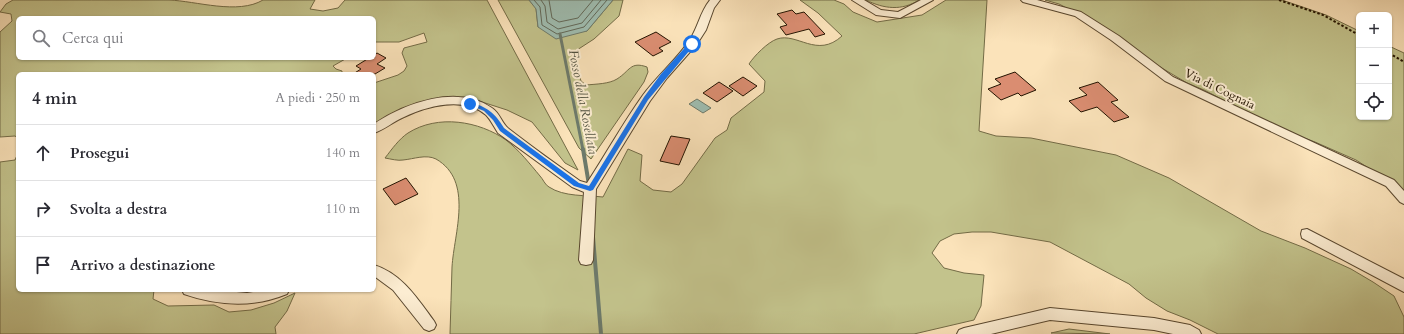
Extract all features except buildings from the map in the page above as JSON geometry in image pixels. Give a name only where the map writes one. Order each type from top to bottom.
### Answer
[{"type":"street","points":[[586,260],[590,189],[646,99],[663,76],[692,44],[701,30],[709,8],[715,0]]},
{"type":"street","points":[[857,0],[878,13],[900,15],[928,0]]},
{"type":"street","name":"Via di Cognaia","points":[[1026,0],[1078,14],[1115,38],[1170,79],[1390,182],[1404,199]]},
{"type":"street","points":[[376,128],[407,111],[423,105],[452,101],[470,104],[486,110],[496,119],[502,130],[576,184],[590,189]]},
{"type":"street","points":[[1307,234],[1404,286]]},
{"type":"street","points":[[376,271],[385,275],[400,287],[428,325]]},
{"type":"street","points":[[196,292],[215,297],[253,299],[267,297],[278,292]]},
{"type":"street","points":[[964,334],[1050,314],[1154,324],[1190,331],[1194,334]]},
{"type":"path","points":[[1279,0],[1323,15],[1356,33]]},
{"type":"path","points":[[1392,55],[1404,62]]},
{"type":"green space","points":[[13,0],[169,0],[229,7],[253,4],[263,0],[315,0],[310,9],[323,11],[338,8],[345,0],[487,0],[578,170],[565,163],[532,122],[507,110],[479,101],[448,98],[376,125],[376,82],[398,75],[404,71],[407,66],[402,53],[404,48],[427,42],[424,33],[399,42],[376,42],[376,16],[16,16],[16,60],[344,60],[333,66],[342,72],[16,72],[16,137],[0,137],[0,32],[12,21],[11,14],[0,12],[6,4]]},
{"type":"green space","points":[[498,0],[529,0],[536,8],[538,27],[587,31],[613,0],[623,0],[619,16],[594,39],[577,50],[575,55],[581,81],[586,85],[610,82],[617,79],[633,66],[637,65],[647,67],[648,72],[644,82],[591,159],[579,148]]},
{"type":"green space","points":[[800,0],[834,0],[844,4],[853,12],[877,22],[922,15],[946,0],[987,0],[979,131],[996,136],[1031,138],[1116,155],[1169,178],[1261,231],[1305,248],[1351,269],[1373,282],[1394,296],[1404,317],[1404,334],[1218,334],[1190,320],[1167,311],[1146,298],[1129,284],[1050,242],[991,232],[972,232],[954,234],[940,241],[932,253],[944,268],[964,273],[984,275],[981,306],[974,320],[914,334],[450,334],[452,267],[459,208],[455,180],[448,169],[436,159],[428,157],[399,160],[385,158],[402,138],[420,127],[432,123],[458,122],[471,124],[495,133],[506,140],[524,157],[549,187],[568,194],[603,197],[628,149],[642,155],[640,181],[653,190],[671,192],[682,184],[715,138],[727,130],[731,118],[764,92],[765,81],[749,64],[754,57],[777,39],[785,38],[808,44],[824,45],[833,42],[842,36],[818,13]]},
{"type":"green space","points":[[866,0],[919,0],[913,4],[893,8]]},
{"type":"green space","points":[[1045,0],[1282,0],[1326,15],[1356,30],[1356,120],[1392,120],[1392,47],[1404,53],[1404,191],[1356,160],[1315,142],[1277,128],[1204,90],[1187,83],[1145,58],[1084,17],[1059,4]]},
{"type":"green space","points":[[16,158],[16,292],[154,292],[153,299],[168,306],[214,305],[229,312],[251,310],[274,303],[295,293],[287,311],[275,327],[276,334],[0,334],[0,162],[15,160]]},
{"type":"green space","points":[[1069,329],[1110,334],[1051,333]]},
{"type":"water","points":[[529,0],[613,0],[587,31],[556,39],[538,27],[536,9]]},
{"type":"water","points":[[697,99],[711,108],[703,113],[689,104]]},
{"type":"waterway","name":"Fosso della Rosellata","points":[[560,34],[583,150]]},
{"type":"waterway","name":"Fosso della Rosellata","points":[[583,149],[589,185]]},
{"type":"waterway","name":"Fosso della Rosellata","points":[[593,237],[601,334]]},
{"type":"route","points":[[470,104],[486,110],[496,119],[502,130],[576,184],[590,189],[646,99],[663,76],[692,44]]}]
